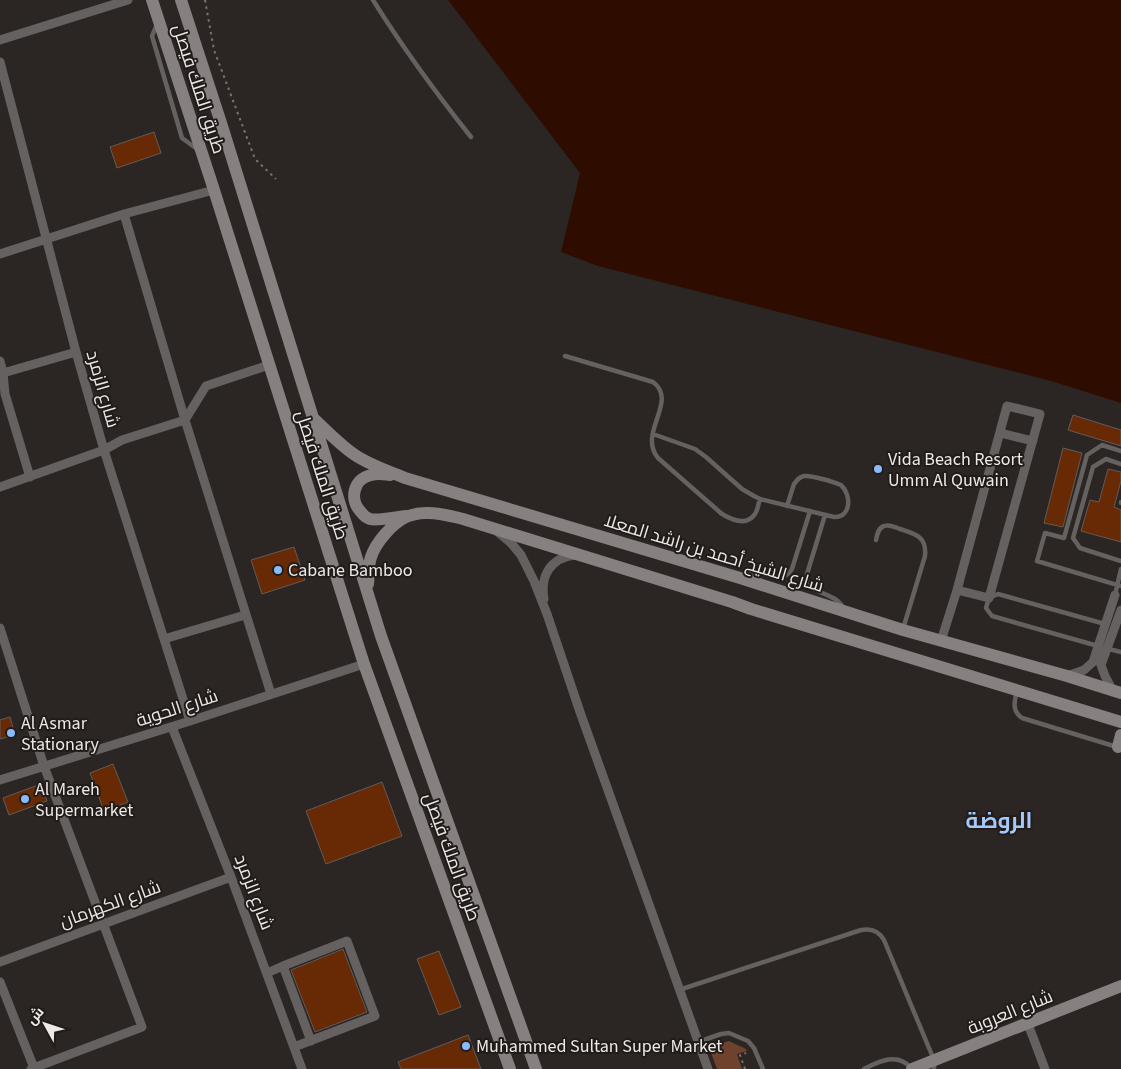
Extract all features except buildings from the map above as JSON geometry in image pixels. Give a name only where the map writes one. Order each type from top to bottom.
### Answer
[{"type":"main road","name":"طريق الملك فيصل","points":[[152,0],[364,664],[510,1069]]},
{"type":"main road","name":"طريق الملك فيصل","points":[[181,0],[390,665],[536,1069]]},
{"type":"main road","name":"شارع الشيخ أحمد بن راشد المعلا","points":[[312,417],[330,435],[355,455],[405,478],[740,578],[903,630],[1117,692]]},
{"type":"main road","points":[[405,478],[382,474],[369,475],[361,479],[353,494],[357,508],[370,519],[379,520],[426,513],[445,514],[1121,722]]},
{"type":"main road","points":[[368,596],[369,569],[372,556],[380,542],[394,526],[408,516]]},
{"type":"main road","points":[[1120,748],[1121,734]]},
{"type":"main road","name":"شارع العروبة","points":[[912,1069],[934,1065],[1121,986]]},
{"type":"street","points":[[0,40],[128,0]]},
{"type":"street","name":"شارع الزمرد","points":[[0,62],[76,352],[104,450],[190,721]]},
{"type":"street","points":[[0,254],[124,214],[214,190]]},
{"type":"street","points":[[124,214],[185,420],[271,694]]},
{"type":"street","points":[[3,373],[76,352]]},
{"type":"street","points":[[0,361],[3,373],[4,394],[30,477]]},
{"type":"street","points":[[0,487],[104,450],[122,440],[185,420],[206,386],[269,365]]},
{"type":"street","points":[[941,641],[957,590],[1007,406],[1040,414],[989,598],[957,590]]},
{"type":"street","points":[[1000,433],[1033,441]]},
{"type":"street","points":[[495,529],[521,555],[534,581],[708,1069]]},
{"type":"street","points":[[547,614],[542,590],[543,579],[548,569],[565,556],[580,555]]},
{"type":"street","points":[[1115,595],[1106,624],[1102,665],[1105,676],[1117,692]]},
{"type":"street","points":[[1067,676],[1084,670],[1092,662],[1118,628],[1121,610]]},
{"type":"street","points":[[164,639],[246,615]]},
{"type":"street","points":[[0,628],[44,766],[142,1027],[32,1068],[0,982]]},
{"type":"street","name":"شارع الحوية","points":[[0,780],[172,727],[364,664]]},
{"type":"street","name":"شارع الزمرد","points":[[172,727],[231,877],[302,1069]]},
{"type":"street","name":"شارع الكهرمان","points":[[0,962],[231,877]]},
{"type":"street","points":[[267,973],[347,942],[371,1006],[374,1016],[294,1047]]},
{"type":"street","points":[[283,966],[311,1041]]},
{"type":"street","points":[[1028,1024],[1045,1069]]},
{"type":"lane","points":[[374,0],[418,68],[471,137]]},
{"type":"lane","points":[[566,356],[653,382],[657,385],[660,388],[662,397],[651,438],[653,451],[658,458],[727,517],[743,521],[751,518],[756,511],[760,499]]},
{"type":"lane","points":[[652,434],[695,449],[742,489],[760,499],[787,506],[839,518],[844,515],[848,501],[846,491],[841,485],[808,476],[801,476],[796,481],[787,506]]},
{"type":"lane","points":[[1119,585],[1038,561],[1045,533],[1064,538],[1087,455],[1102,445],[1121,451]]},
{"type":"lane","points":[[1121,464],[1106,458],[1093,466],[1073,538],[1080,548],[1121,561]]},
{"type":"lane","points":[[740,578],[752,573],[780,577],[788,575],[792,568],[810,511]]},
{"type":"lane","points":[[825,515],[807,574],[807,582],[812,588],[836,599],[847,613]]},
{"type":"lane","points":[[876,540],[879,530],[887,526],[915,534],[925,544],[925,556],[903,630]]},
{"type":"lane","points":[[1115,595],[1119,585],[1121,569]]},
{"type":"lane","points":[[1118,628],[998,594],[989,598],[986,608],[992,616],[1121,652]]},
{"type":"lane","points":[[1017,690],[1014,708],[1022,718],[1120,748]]},
{"type":"lane","points":[[679,990],[861,930],[870,929],[879,933],[884,940],[934,1065]]},
{"type":"lane","points":[[698,1042],[729,1033],[748,1041],[754,1048],[763,1069]]},
{"type":"lane","points":[[864,1069],[885,1059],[895,1058],[905,1062],[912,1069]]},
{"type":"path","points":[[205,0],[214,50],[255,159],[276,179]]},
{"type":"path","points":[[745,1069],[740,1055],[750,1052]]},
{"type":"shaded area","points":[[448,0],[1121,0],[1121,403],[1051,381],[598,266],[561,252],[580,173]]},
{"type":"shaded area","points":[[729,1041],[747,1051],[737,1054],[742,1069],[717,1069],[710,1050],[713,1046]]},
{"type":"place","name":"Vida Beach Resort Umm Al Quwain","points":[[878,469]]},
{"type":"place","name":"Cabane Bamboo","points":[[278,570]]},
{"type":"place","name":"Al Asmar Stationary","points":[[11,733]]},
{"type":"place","name":"Al Mareh Supermarket","points":[[25,799]]},
{"type":"place","name":"Muhammed Sultan Super Market","points":[[466,1046]]},
{"type":"district","name":"الروضة","points":[[999,820]]}]
